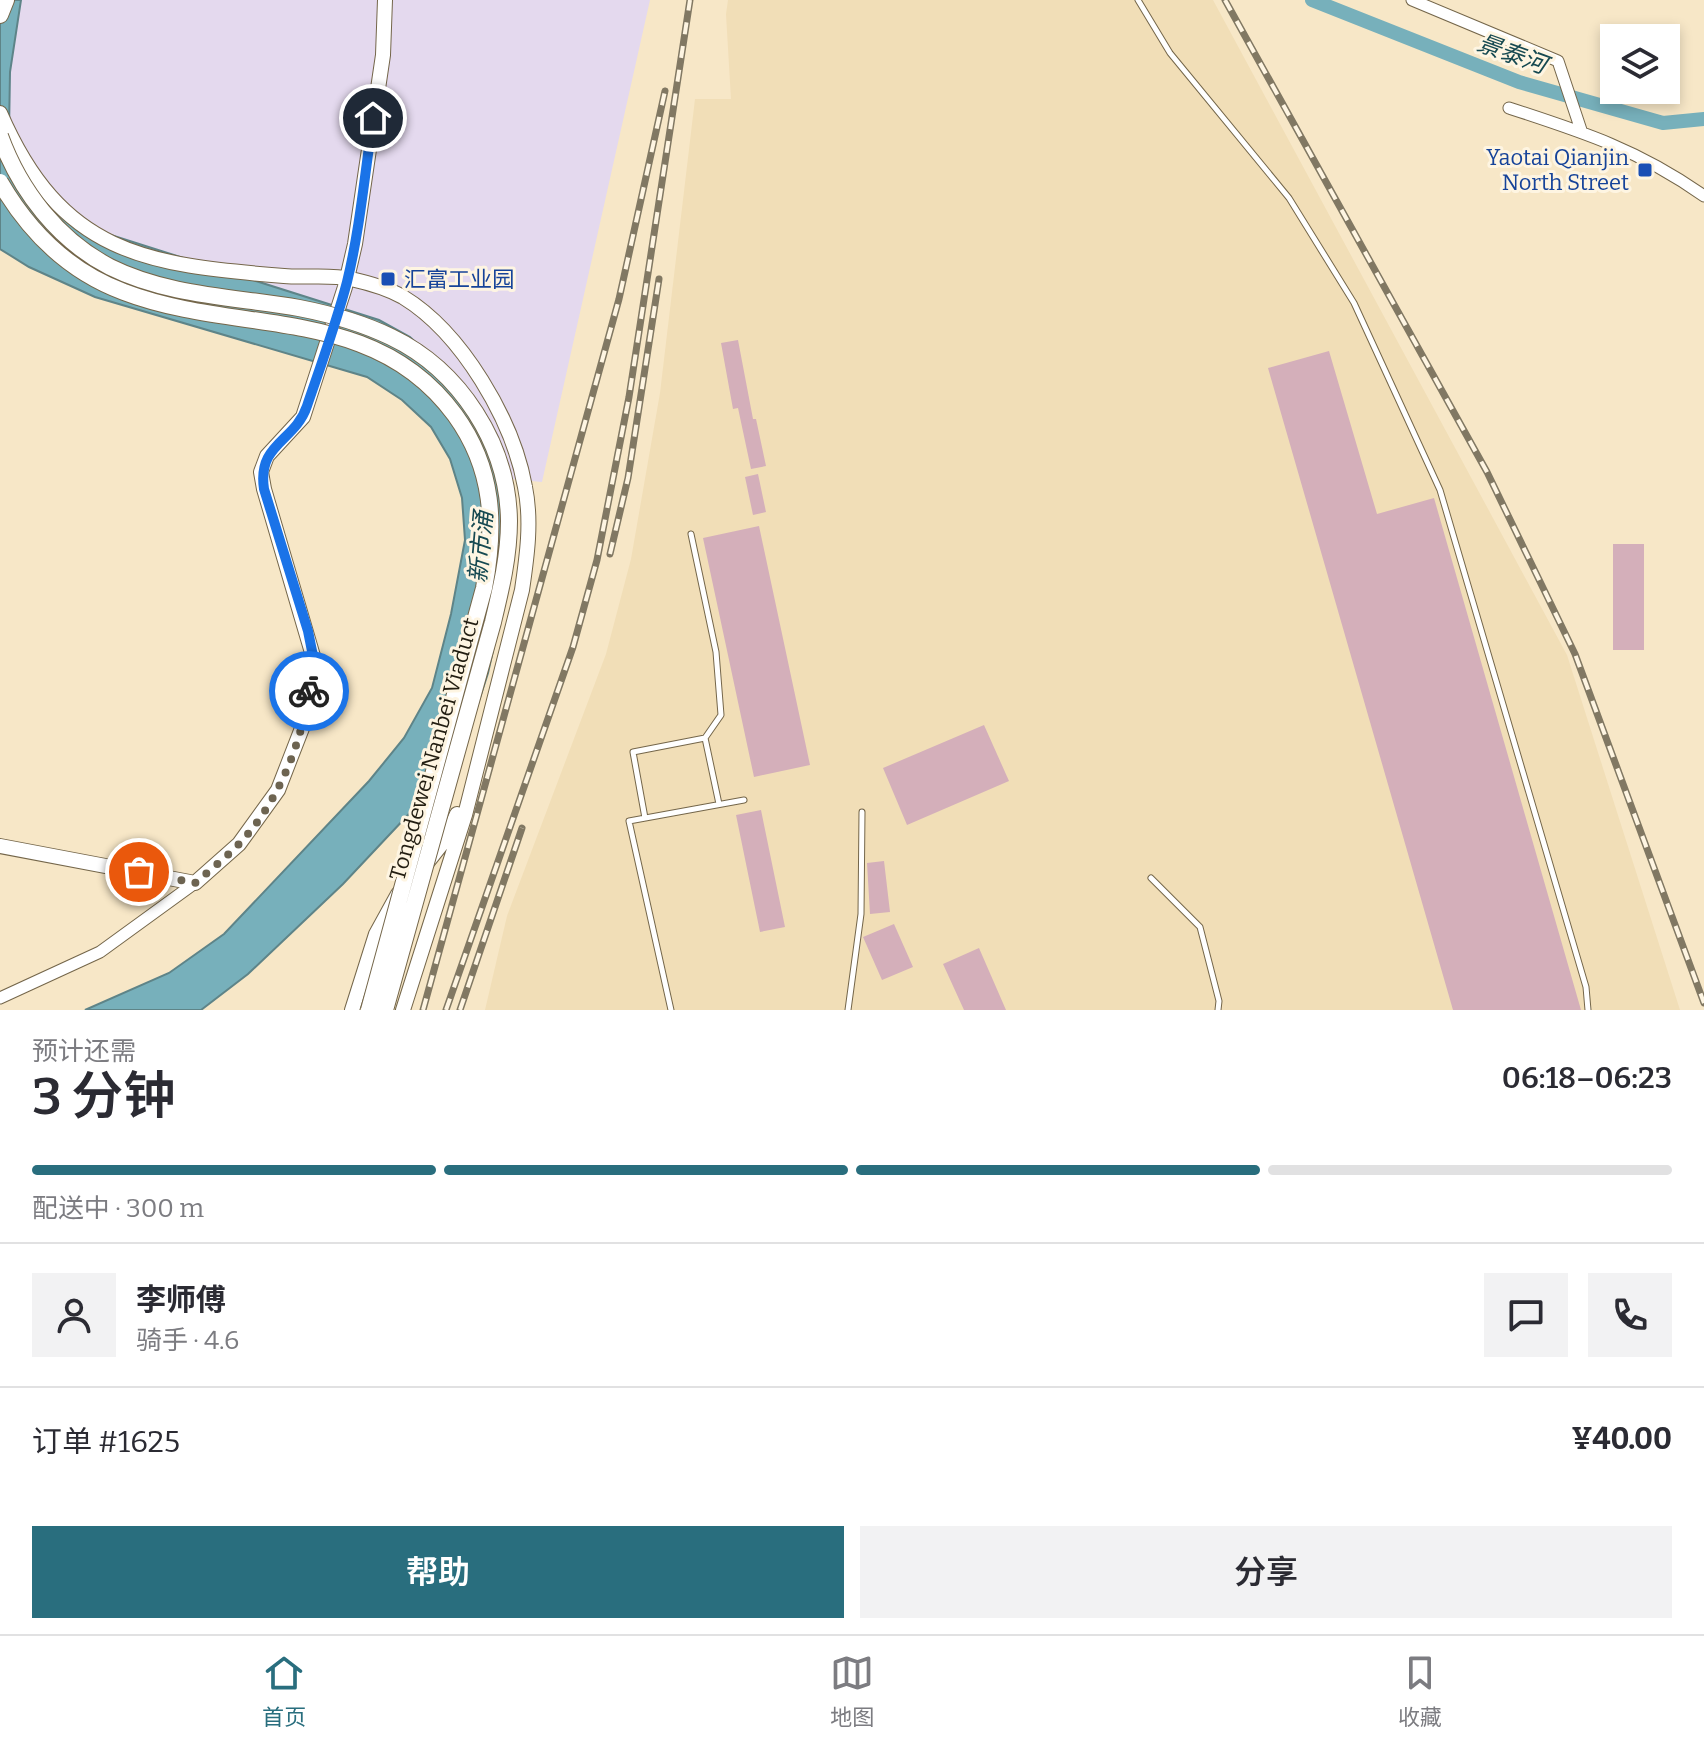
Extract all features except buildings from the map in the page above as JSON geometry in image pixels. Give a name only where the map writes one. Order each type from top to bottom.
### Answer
[{"type":"main road","points":[[0,15],[6,0]]},
{"type":"main road","name":"Tongdewei Nanbei Viaduct","points":[[0,136],[8,158],[42,211],[67,238],[93,257],[123,272],[172,288],[319,313],[390,336],[417,352],[443,374],[474,410],[491,439],[507,493],[506,561],[493,622],[385,1010]]},
{"type":"main road","name":"Tongdewei Nanbei Viaduct","points":[[0,182],[13,205],[37,234],[61,256],[102,283],[153,302],[346,337],[385,354],[412,371],[439,395],[462,425],[479,456],[490,492],[492,518],[491,548],[484,588],[369,1010]]},
{"type":"street","points":[[0,998],[100,952],[195,883],[239,844],[278,790],[304,723],[313,656],[261,472],[267,456],[303,417],[346,282],[383,55],[385,0]]},
{"type":"street","points":[[1412,0],[1558,61],[1581,130]]},
{"type":"street","points":[[1509,108],[1581,130],[1657,164],[1704,196]]},
{"type":"street","points":[[0,113],[20,154],[49,195],[98,238],[125,251],[165,262],[346,282],[394,292],[442,329],[482,383],[502,419],[519,464],[527,500],[527,553],[522,590],[454,851],[420,949],[403,1010]]},
{"type":"street","points":[[352,1010],[382,919],[407,883],[445,840],[474,774]]},
{"type":"street","points":[[0,846],[195,883]]},
{"type":"street","points":[[382,919],[393,912],[408,917],[418,935],[420,949]]},
{"type":"lane","points":[[1138,0],[1170,53],[1289,198],[1346,290],[1440,490],[1586,987],[1588,1010]]},
{"type":"lane","points":[[645,818],[633,752],[705,738],[721,715],[716,652],[691,534]]},
{"type":"lane","points":[[705,738],[719,804]]},
{"type":"lane","points":[[671,1010],[629,821],[744,800]]},
{"type":"lane","points":[[848,1010],[861,914],[862,812]]},
{"type":"lane","points":[[1151,878],[1200,927],[1219,1001],[1218,1010]]},
{"type":"shaded area","name":"汇富工业园","points":[[21,0],[650,0],[542,482],[510,479],[410,337],[379,320],[73,223],[41,204],[9,132],[10,72]]},
{"type":"shaded area","points":[[728,0],[1213,0],[1567,655],[1680,1010],[485,1010],[507,916],[606,654],[631,559],[660,393],[695,99],[731,99],[726,14]]},
{"type":"water","name":"新市涌","points":[[0,0],[21,0],[10,72],[9,132],[41,204],[73,223],[379,320],[410,337],[438,363],[497,443],[507,588],[488,673],[466,741],[422,800],[343,884],[248,974],[201,1010],[85,1010],[169,973],[224,934],[369,781],[404,738],[432,688],[451,614],[465,540],[462,498],[450,459],[431,427],[402,400],[367,377],[95,297],[29,267],[0,249]]},
{"type":"waterway","name":"景泰河","points":[[1312,0],[1519,82],[1663,123],[1704,119]]},
{"type":"railway","points":[[446,1010],[573,647],[597,560],[629,397],[690,0]]},
{"type":"railway","points":[[1225,0],[1487,472],[1575,654],[1704,1003]]},
{"type":"railway","points":[[423,1010],[619,299],[665,91]]},
{"type":"railway","points":[[610,554],[628,478],[659,279]]},
{"type":"railway","points":[[460,1010],[522,828]]},
{"type":"way so far","points":[[139,872],[195,883],[239,844],[278,790],[304,723],[309,691]]},
{"type":"place","name":"Yaotai Qianjin North Street","points":[[1645,170]]},
{"type":"place","name":"汇富工业园","points":[[388,279]]},
{"type":"route","points":[[309,691],[313,656],[308,631],[261,472],[267,456],[303,417],[345,287],[355,244],[373,118]]}]
